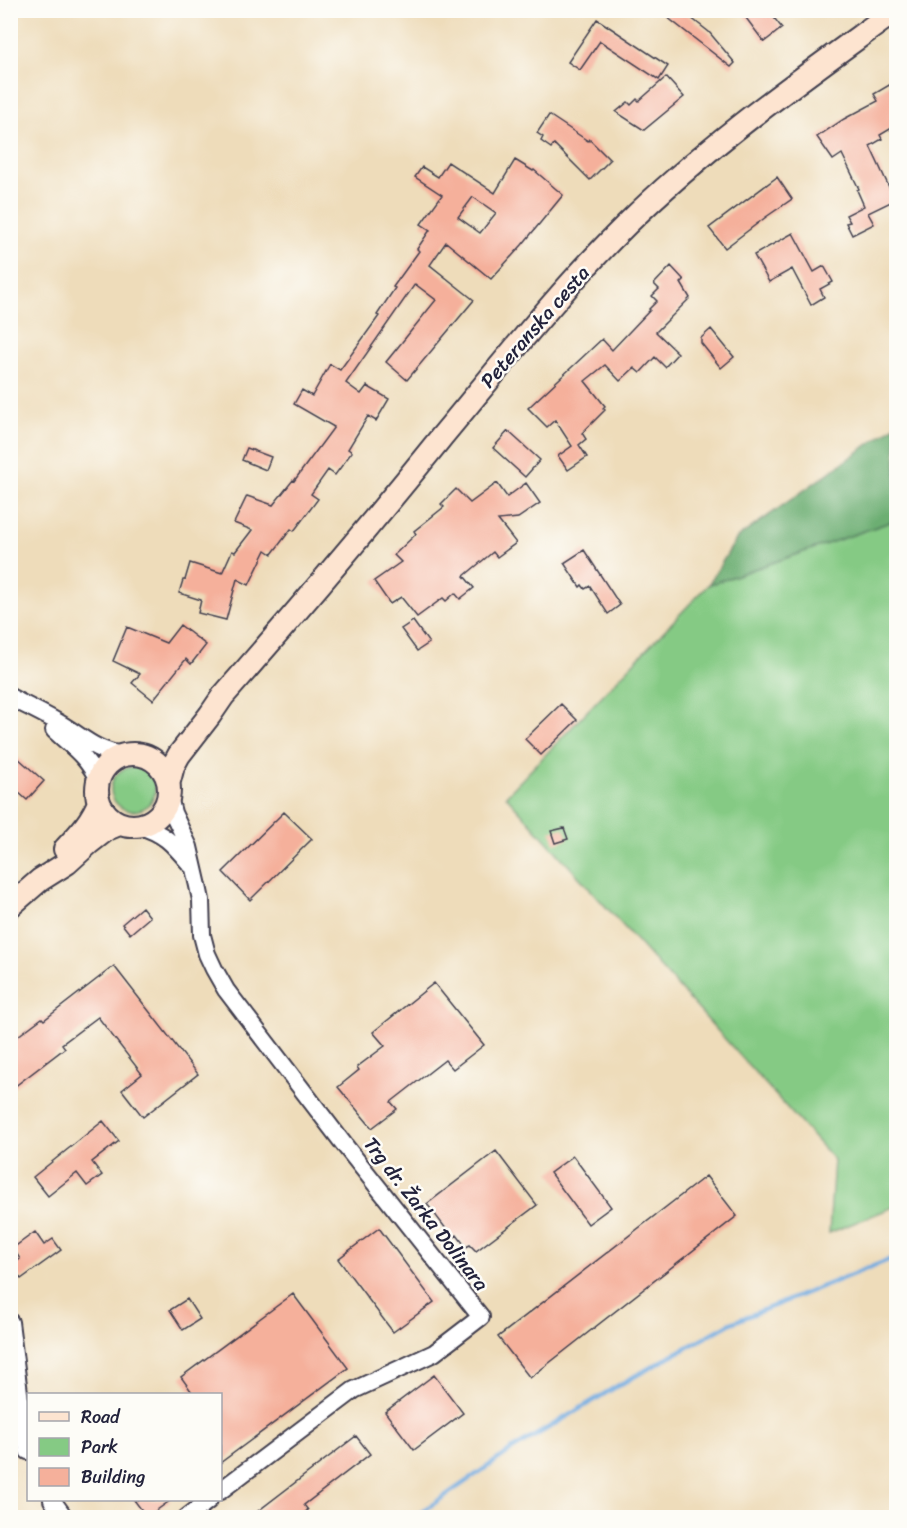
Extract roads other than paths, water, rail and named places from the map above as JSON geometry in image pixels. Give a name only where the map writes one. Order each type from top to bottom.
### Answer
[{"type":"main road","name":"Peteranska cesta","points":[[169,789],[173,766],[179,755],[223,696],[335,567],[556,300],[626,225],[686,169],[756,112],[897,10]]},
{"type":"main road","name":"Peteranska cesta","points":[[131,754],[156,750],[169,743],[223,696]]},
{"type":"main road","points":[[10,906],[107,829],[149,823],[159,816],[165,808],[169,789],[165,772],[151,758],[131,754],[111,760],[103,769],[98,780],[97,791],[104,812],[112,820],[129,825]]},
{"type":"main road","points":[[40,880],[80,833],[99,802]]},
{"type":"street","points":[[10,697],[63,725],[100,749],[109,753],[131,754]]},
{"type":"street","points":[[37,712],[92,766],[98,780]]},
{"type":"street","name":"Trg dr. Žarka Dolinara","points":[[169,789],[173,813],[189,847],[194,868],[201,900],[202,935],[207,954],[226,990],[339,1138],[481,1317],[434,1353],[354,1390],[222,1489]]},
{"type":"street","name":"Trg dr. Žarka Dolinara","points":[[129,825],[161,834],[173,843],[194,868]]},
{"type":"street","points":[[10,1322],[27,1446]]},
{"type":"street","points":[[53,1501],[65,1518]]},
{"type":"street","points":[[186,1518],[208,1501]]},
{"type":"waterway","points":[[413,1518],[510,1451],[619,1385],[731,1323],[896,1257]]}]
